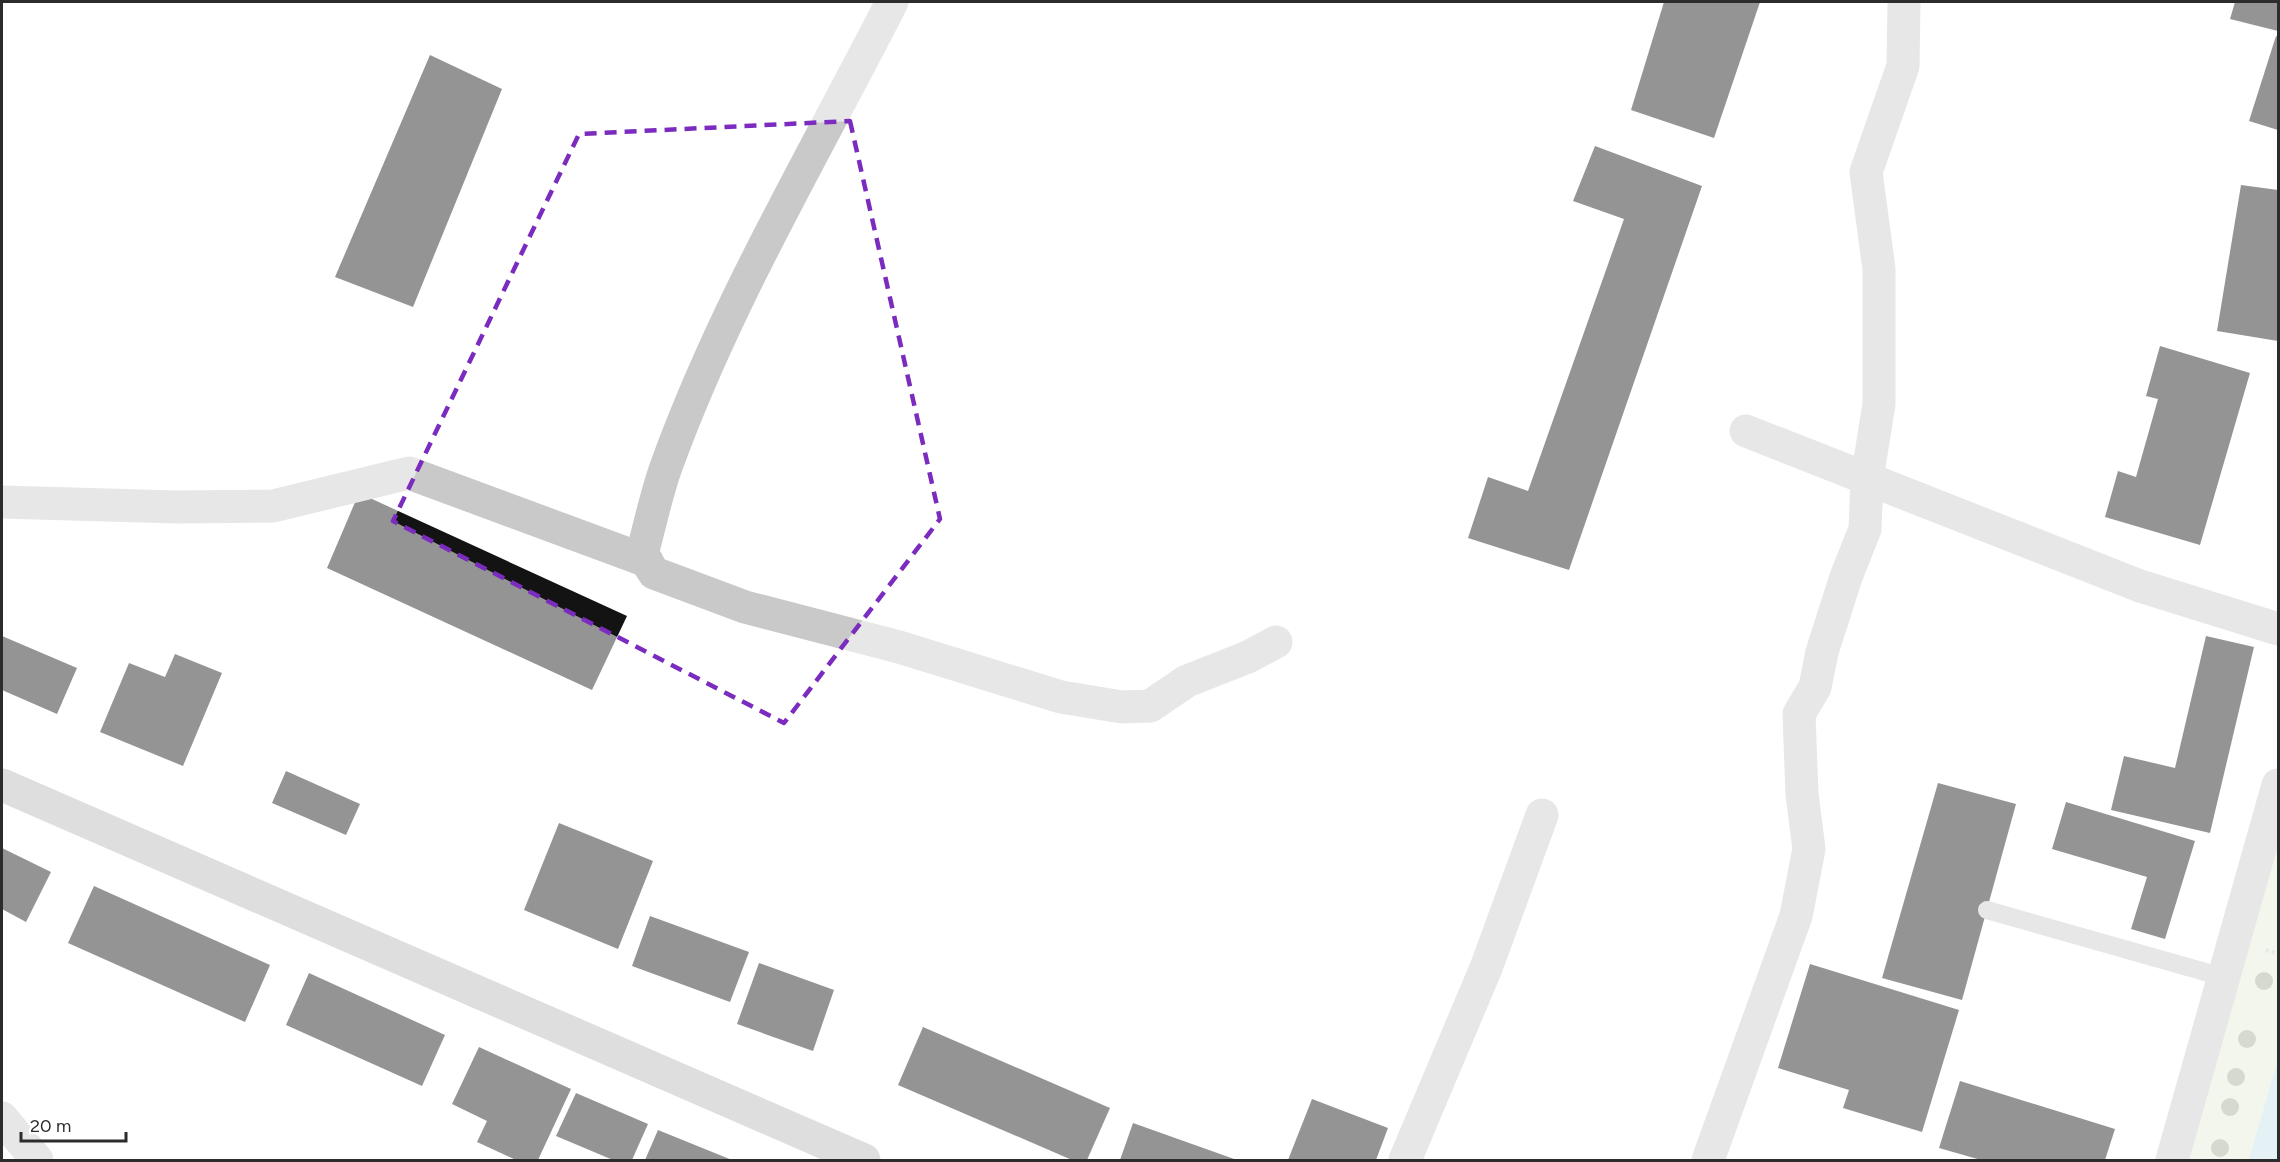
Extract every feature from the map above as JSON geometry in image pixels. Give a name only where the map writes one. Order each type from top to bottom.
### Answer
[{"type":"main road","points":[[2,785],[864,1161]]},
{"type":"street","points":[[892,2],[799,178],[722,332],[665,468],[642,554],[646,561],[654,573],[745,607],[899,646],[1061,697],[1122,707],[1150,706],[1187,681],[1248,657],[1276,642]]},
{"type":"street","points":[[1708,1161],[1796,916],[1809,849],[1802,794],[1799,714],[1815,687],[1822,652],[1864,529],[1867,479],[1879,404],[1879,268],[1866,172],[1903,66],[1904,2]]},
{"type":"street","points":[[1746,431],[2140,586],[2278,629]]},
{"type":"street","points":[[2,502],[176,507],[273,506],[409,472],[646,561]]},
{"type":"street","points":[[2172,1161],[2278,785]]},
{"type":"street","points":[[1405,1161],[1486,968],[1542,815]]},
{"type":"street","points":[[2,1118],[37,1161]]},
{"type":"lane","points":[[1987,910],[2223,977]]},
{"type":"highlighted area","points":[[850,121],[940,519],[784,723],[393,521],[579,134]]},
{"type":"green space","points":[[2278,785],[2278,1160],[2172,1160]]},
{"type":"water","points":[[2278,1059],[2278,1160],[2249,1160]]},
{"type":"building","points":[[1664,2],[1760,2],[1714,138],[1631,110]]},
{"type":"building","points":[[2235,2],[2278,2],[2278,31],[2230,19]]},
{"type":"building","points":[[2276,36],[2278,37],[2278,130],[2249,121]]},
{"type":"building","points":[[430,55],[502,89],[413,307],[335,277]]},
{"type":"building","points":[[1595,146],[1702,186],[1569,570],[1468,538],[1488,477],[1528,491],[1624,219],[1573,201]]},
{"type":"building","points":[[2241,185],[2278,190],[2278,341],[2217,331]]},
{"type":"building","points":[[2160,346],[2250,373],[2200,545],[2105,517],[2118,471],[2136,477],[2158,399],[2146,396]]},
{"type":"building","points":[[359,493],[627,616],[592,690],[327,568]]},
{"type":"building","points":[[2,636],[77,668],[57,714],[2,690]]},
{"type":"building","points":[[2206,636],[2254,647],[2210,833],[2111,810],[2124,756],[2175,768]]},
{"type":"building","points":[[175,654],[222,673],[183,766],[100,732],[129,663],[165,677]]},
{"type":"building","points":[[286,771],[360,804],[346,835],[272,803]]},
{"type":"building","points":[[1938,783],[2016,804],[1962,1000],[1882,978]]},
{"type":"building","points":[[2066,802],[2195,841],[2165,939],[2131,929],[2147,877],[2052,849]]},
{"type":"building","points":[[559,823],[653,861],[618,949],[524,910]]},
{"type":"building","points":[[2,848],[51,872],[26,922],[2,909]]},
{"type":"building","points":[[94,886],[270,965],[245,1022],[68,943]]},
{"type":"building","points":[[650,916],[749,952],[730,1002],[632,966]]},
{"type":"building","points":[[759,963],[834,990],[813,1051],[737,1024]]},
{"type":"building","points":[[1810,964],[1959,1010],[1922,1132],[1843,1108],[1849,1090],[1778,1068]]},
{"type":"building","points":[[309,973],[445,1035],[422,1086],[286,1025]]},
{"type":"building","points":[[923,1027],[1110,1108],[1087,1160],[1072,1160],[898,1085]]},
{"type":"building","points":[[479,1047],[571,1089],[538,1160],[516,1160],[477,1142],[487,1121],[452,1104]]},
{"type":"building","points":[[1960,1081],[2115,1129],[2105,1160],[1981,1160],[1939,1148]]},
{"type":"building","points":[[576,1093],[648,1124],[632,1160],[613,1160],[556,1136]]},
{"type":"building","points":[[1312,1099],[1388,1128],[1376,1160],[1288,1160]]},
{"type":"building","points":[[1133,1123],[1237,1160],[1120,1160]]},
{"type":"building","points":[[658,1130],[732,1160],[645,1160]]}]
